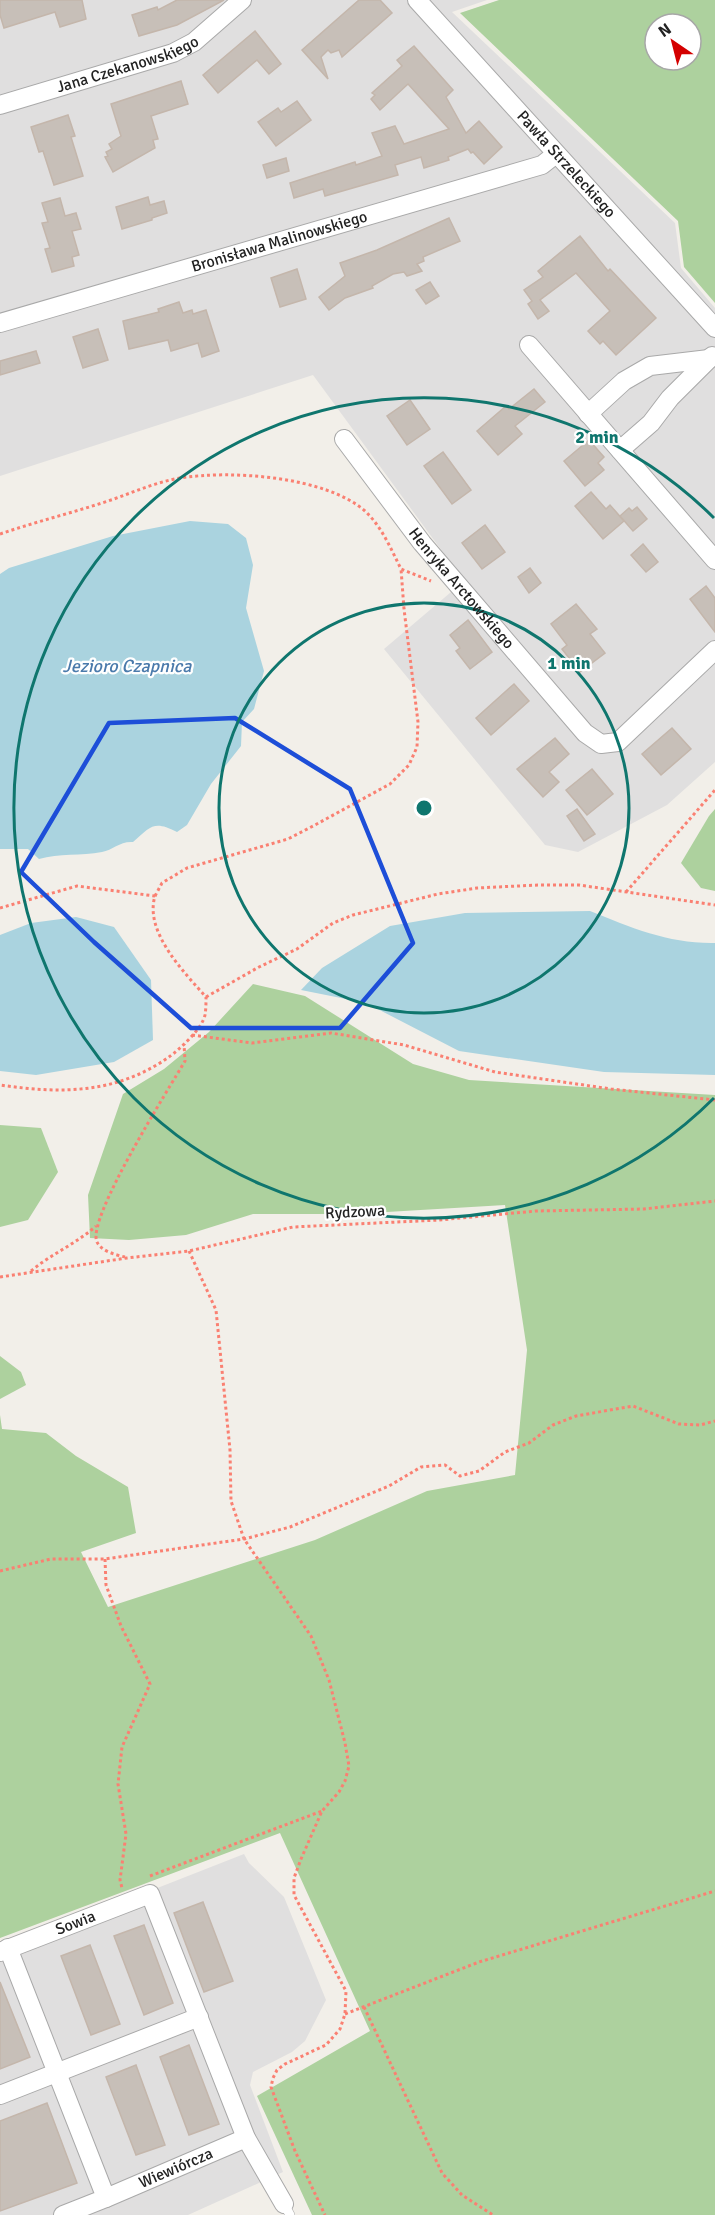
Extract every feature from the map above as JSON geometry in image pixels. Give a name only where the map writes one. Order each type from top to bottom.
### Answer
[{"type":"street","name":"Jana Czekanowskiego","points":[[0,105],[173,53],[194,42],[242,0]]},
{"type":"street","name":"Pawła Strzeleckiego","points":[[417,0],[715,328]]},
{"type":"street","name":"Bronisława Malinowskiego","points":[[0,324],[542,165],[555,154]]},
{"type":"street","points":[[530,345],[715,560]]},
{"type":"street","points":[[588,414],[624,381],[650,366],[712,356]]},
{"type":"street","points":[[620,450],[651,423],[670,398],[712,356]]},
{"type":"street","name":"Henryka Arctowskiego","points":[[344,439],[422,543],[459,587],[585,733],[602,744],[618,742],[715,650]]},
{"type":"street","points":[[148,1886],[246,2138],[287,2210]]},
{"type":"street","name":"Sowia","points":[[4,1950],[127,1892],[148,1886]]},
{"type":"street","points":[[4,1950],[57,2073],[106,2198]]},
{"type":"street","points":[[0,2095],[199,2017]]},
{"type":"street","name":"Wiewiórcza","points":[[63,2215],[246,2138]]},
{"type":"path","points":[[0,534],[144,487],[180,478],[241,476],[285,480],[324,489],[349,500],[365,511],[380,527],[401,569],[418,722],[417,747],[410,765],[390,784],[288,839],[187,868],[162,883],[152,905],[153,915],[164,943],[178,964],[206,997],[204,1018],[184,1044],[149,1070],[119,1083],[94,1088],[32,1090],[0,1085]]},
{"type":"path","points":[[401,569],[444,586],[459,587]]},
{"type":"path","points":[[626,892],[715,790]]},
{"type":"path","points":[[206,997],[297,948],[333,923],[353,915],[438,894],[488,887],[579,885],[715,905]]},
{"type":"path","points":[[0,908],[77,886],[155,896]]},
{"type":"path","points":[[192,1035],[252,1043],[331,1033],[405,1044],[495,1072],[611,1089],[715,1100]]},
{"type":"path","points":[[127,1258],[114,1254],[100,1245],[96,1240],[96,1226],[116,1180],[185,1061],[184,1044]]},
{"type":"path","name":"Rydzowa","points":[[0,1277],[189,1251],[293,1227],[439,1220],[536,1211],[644,1209],[715,1201]]},
{"type":"path","points":[[30,1272],[81,1239],[96,1226]]},
{"type":"path","points":[[189,1251],[216,1310],[230,1450],[231,1501],[244,1539],[311,1636],[329,1680],[349,1766],[339,1792],[322,1811],[294,1878],[294,1895],[346,1991],[345,2014],[340,2029],[326,2045],[277,2070],[271,2087],[295,2151],[325,2215]]},
{"type":"path","points":[[0,1571],[51,1559],[105,1559],[244,1539],[290,1527],[389,1486],[421,1467],[445,1465],[460,1476],[479,1472],[505,1452],[528,1443],[553,1425],[576,1416],[633,1406],[679,1424],[700,1425],[715,1422]]},
{"type":"path","points":[[105,1559],[106,1585],[121,1626],[150,1684],[122,1747],[118,1784],[126,1834],[120,1880],[127,1892]]},
{"type":"path","points":[[148,1886],[322,1811]]},
{"type":"path","points":[[345,2014],[479,1962],[715,1891]]},
{"type":"path","points":[[364,2007],[442,2173],[462,2195],[493,2215]]},
{"type":"highlighted area","points":[[235,718],[350,789],[413,943],[340,1028],[191,1028],[94,942],[21,872],[109,723]]},
{"type":"shaded area","points":[[0,0],[487,0],[452,12],[675,223],[681,268],[715,308],[715,762],[667,805],[578,852],[545,845],[384,649],[464,581],[313,375],[0,476]]},
{"type":"shaded area","points":[[244,1854],[249,1863],[284,1897],[326,2000],[305,2041],[292,2052],[253,2072],[250,2085],[283,2172],[188,2215],[0,2215],[0,1948]]},
{"type":"green space","points":[[499,0],[715,0],[715,303],[684,267],[678,221],[460,13]]},
{"type":"green space","points":[[715,809],[715,891],[701,888],[681,863]]},
{"type":"green space","points":[[253,984],[305,996],[413,1064],[469,1080],[715,1095],[715,2215],[312,2215],[257,2096],[370,2031],[280,1833],[0,1938],[0,1415],[2,1429],[46,1433],[76,1456],[128,1487],[136,1533],[81,1552],[108,1607],[315,1540],[427,1491],[515,1475],[527,1350],[505,1205],[353,1214],[253,1214],[186,1235],[129,1240],[90,1238],[88,1195],[123,1094],[164,1069],[209,1032]]},
{"type":"green space","points":[[0,1125],[41,1128],[58,1172],[28,1220],[0,1227]]},
{"type":"green space","points":[[0,1356],[21,1372],[26,1385],[0,1399]]},
{"type":"water","name":"Jezioro Czapnica","points":[[190,521],[228,524],[246,538],[253,565],[246,608],[264,671],[254,709],[242,722],[241,746],[211,784],[187,825],[177,832],[163,826],[153,826],[133,842],[124,843],[106,851],[39,859],[28,849],[0,849],[0,574],[9,568],[113,536]]},
{"type":"water","points":[[590,911],[667,938],[715,943],[715,1075],[604,1072],[459,1051],[366,1003],[301,990],[322,968],[390,926],[465,913]]},
{"type":"water","points":[[76,917],[114,927],[151,980],[153,1040],[114,1062],[36,1075],[0,1071],[0,935],[31,923]]},
{"type":"building","points":[[0,0],[82,0],[86,19],[60,27],[55,12],[4,28],[0,15]]},
{"type":"building","points":[[177,0],[224,0],[177,25],[139,36],[132,15],[157,7],[158,10]]},
{"type":"building","points":[[359,0],[380,0],[392,13],[342,57],[339,50],[331,53],[328,50],[321,57],[328,79],[302,50]]},
{"type":"building","points":[[255,31],[281,64],[269,74],[257,60],[218,93],[203,75]]},
{"type":"building","points":[[414,46],[453,90],[446,97],[466,133],[479,121],[502,147],[484,164],[468,149],[448,157],[449,160],[424,168],[421,157],[395,165],[398,175],[325,196],[323,189],[294,198],[290,183],[355,162],[356,165],[382,156],[372,133],[395,126],[404,144],[449,129],[408,84],[380,110],[371,99],[375,95],[372,93],[402,66],[397,60]]},
{"type":"building","points":[[181,81],[188,104],[151,116],[158,139],[153,140],[155,148],[113,172],[105,157],[108,156],[106,152],[112,149],[109,144],[121,136],[111,104]]},
{"type":"building","points":[[297,101],[311,120],[276,146],[258,122],[278,108],[281,112]]},
{"type":"building","points":[[68,115],[75,136],[71,137],[83,176],[54,185],[43,151],[39,152],[31,127]]},
{"type":"building","points":[[286,158],[289,171],[267,178],[263,165]]},
{"type":"building","points":[[148,197],[150,205],[164,201],[167,213],[122,229],[116,207]]},
{"type":"building","points":[[60,198],[65,216],[76,213],[81,229],[72,231],[79,255],[72,257],[74,266],[52,272],[45,249],[50,248],[42,223],[48,222],[42,203]]},
{"type":"building","points":[[449,218],[460,241],[423,257],[424,261],[417,264],[422,271],[407,276],[404,272],[393,274],[372,286],[373,288],[345,298],[329,310],[319,297],[345,276],[340,263],[377,250]]},
{"type":"building","points":[[580,236],[608,271],[610,269],[656,318],[616,355],[603,341],[600,344],[588,331],[610,311],[576,273],[540,300],[549,311],[538,319],[528,304],[532,301],[524,290],[543,277],[538,271]]},
{"type":"building","points":[[297,269],[306,299],[280,307],[271,278]]},
{"type":"building","points":[[430,282],[439,296],[426,304],[416,290]]},
{"type":"building","points":[[179,302],[183,313],[192,310],[193,314],[206,310],[219,351],[202,357],[198,343],[171,351],[168,340],[129,349],[123,321],[159,312],[158,309]]},
{"type":"building","points":[[98,329],[108,360],[83,368],[73,337]]},
{"type":"building","points":[[36,351],[40,363],[0,375],[0,361]]},
{"type":"building","points":[[534,389],[545,402],[515,426],[522,434],[498,455],[477,431],[506,406],[509,409]]},
{"type":"building","points":[[410,400],[430,429],[407,445],[387,416]]},
{"type":"building","points":[[589,440],[604,457],[598,463],[604,470],[585,486],[564,461]]},
{"type":"building","points":[[443,452],[471,490],[452,504],[424,466]]},
{"type":"building","points":[[591,492],[606,509],[610,505],[624,521],[603,539],[575,506]]},
{"type":"building","points":[[637,507],[647,519],[633,531],[620,516],[629,508],[632,511]]},
{"type":"building","points":[[485,525],[505,552],[482,569],[462,543]]},
{"type":"building","points":[[643,544],[658,562],[646,572],[631,555]]},
{"type":"building","points":[[530,568],[541,583],[529,593],[518,577]]},
{"type":"building","points":[[706,586],[715,598],[715,632],[690,599]]},
{"type":"building","points":[[576,604],[597,629],[590,634],[605,653],[580,672],[562,649],[567,645],[551,624]]},
{"type":"building","points":[[468,620],[492,652],[470,669],[456,651],[460,648],[450,635]]},
{"type":"building","points":[[514,684],[529,701],[491,735],[476,718]]},
{"type":"building","points":[[672,728],[691,749],[661,775],[642,754]]},
{"type":"building","points":[[555,738],[569,754],[549,772],[559,782],[543,797],[517,769]]},
{"type":"building","points":[[592,769],[613,794],[587,815],[566,790]]},
{"type":"building","points":[[577,809],[595,834],[584,841],[567,816]]},
{"type":"building","points":[[203,1902],[233,1981],[204,1992],[174,1913]]},
{"type":"building","points":[[144,1925],[173,2003],[144,2015],[114,1936]]},
{"type":"building","points":[[90,1945],[120,2024],[91,2035],[61,1956]]},
{"type":"building","points":[[0,1982],[30,2057],[0,2069]]},
{"type":"building","points":[[189,2045],[219,2124],[189,2135],[160,2057]]},
{"type":"building","points":[[136,2065],[165,2145],[136,2155],[106,2077]]},
{"type":"building","points":[[47,2103],[77,2183],[0,2211],[0,2121]]}]
